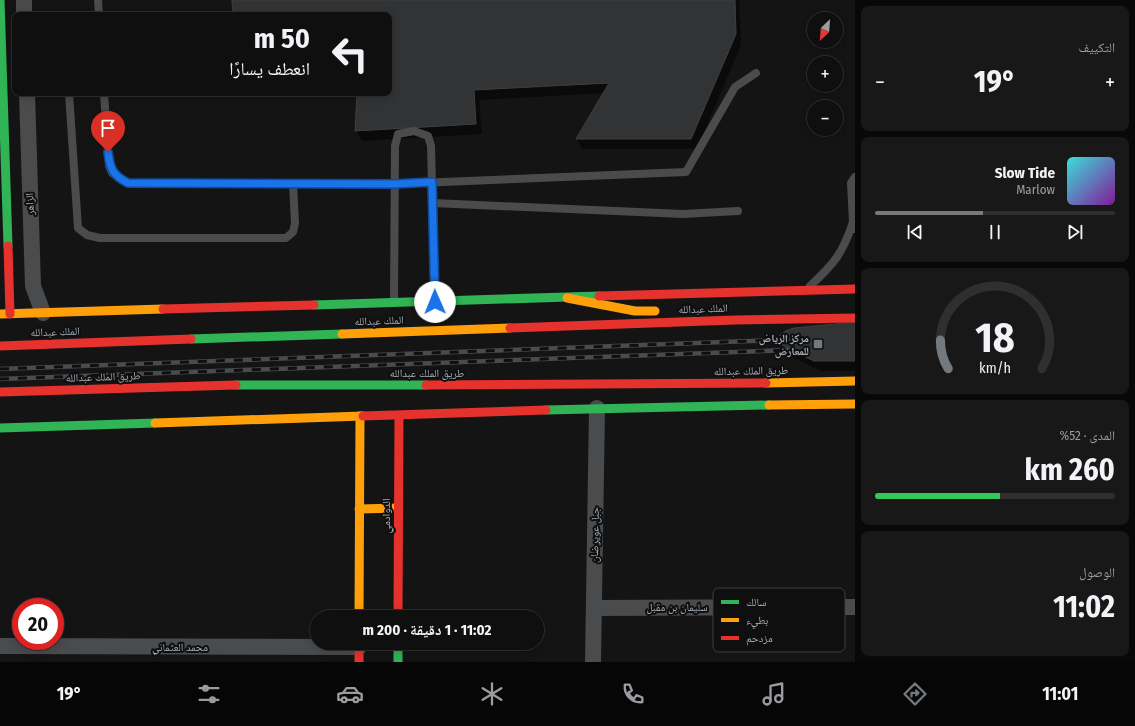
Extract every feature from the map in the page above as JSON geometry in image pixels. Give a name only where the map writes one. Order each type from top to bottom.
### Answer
[{"type":"main road","points":[[0,0],[10,314]]},
{"type":"main road","name":"الملك عبدالله","points":[[0,314],[855,289]]},
{"type":"main road","points":[[567,298],[635,311],[666,311]]},
{"type":"main road","points":[[688,312],[712,313],[735,320]]},
{"type":"main road","name":"الملك عبدالله","points":[[0,346],[735,320],[855,318]]},
{"type":"main road","name":"طريق الملك عبدالله","points":[[0,392],[195,386],[739,384],[855,381]]},
{"type":"main road","points":[[0,428],[398,416],[597,408],[855,404]]},
{"type":"main road","points":[[359,610],[360,416]]},
{"type":"main road","name":"الدوادمي","points":[[398,416],[398,610]]},
{"type":"main road","points":[[360,509],[398,508]]},
{"type":"main road","points":[[398,650],[398,662]]},
{"type":"street","points":[[24,0],[24,12]]},
{"type":"street","name":"الزاهر","points":[[27,96],[33,286],[43,313]]},
{"type":"street","name":"جبل عويرضان","points":[[594,662],[597,408]]},
{"type":"street","name":"سليمان بن مقبل","points":[[845,607],[855,607]]},
{"type":"street","name":"سليمان بن مقبل","points":[[594,608],[713,608]]},
{"type":"street","name":"محمد العثماني","points":[[0,646],[158,654],[359,651]]},
{"type":"lane","points":[[98,0],[99,12]]},
{"type":"lane","points":[[104,96],[109,166],[112,173],[128,183],[394,184],[686,172],[735,87],[756,73]]},
{"type":"lane","points":[[69,96],[78,228],[87,235],[100,238],[286,238],[293,232],[295,223],[293,184]]},
{"type":"lane","points":[[394,303],[394,146],[398,134],[414,131],[428,136],[432,146],[435,302]]},
{"type":"lane","points":[[805,291],[829,268],[846,245],[854,225],[851,184],[855,177]]},
{"type":"lane","points":[[433,203],[683,214],[738,211]]},
{"type":"building","points":[[232,0],[735,0],[736,34],[691,139],[576,139],[609,83],[474,90],[476,124],[355,131],[357,96],[392,96],[392,12],[233,12]]},
{"type":"building","name":"مركز الرياض للمعارض","points":[[855,322],[855,361],[814,361],[783,346],[777,338],[785,331],[794,328]]},
{"type":"railway","points":[[0,369],[778,340]]},
{"type":"railway","points":[[0,379],[790,350]]},
{"type":"traffic: fast","points":[[0,0],[8,246]]},
{"type":"traffic: fast","points":[[314,305],[599,296]]},
{"type":"traffic: fast","points":[[191,339],[342,334]]},
{"type":"traffic: fast","points":[[236,385],[426,385]]},
{"type":"traffic: fast","points":[[546,410],[769,405]]},
{"type":"traffic: fast","points":[[0,428],[155,423]]},
{"type":"traffic: fast","points":[[398,650],[398,662]]},
{"type":"traffic: slow","points":[[567,298],[635,311],[655,311]]},
{"type":"traffic: slow","points":[[0,314],[163,309]]},
{"type":"traffic: slow","points":[[342,334],[510,328]]},
{"type":"traffic: slow","points":[[766,383],[855,381]]},
{"type":"traffic: slow","points":[[769,405],[855,404]]},
{"type":"traffic: slow","points":[[359,610],[360,416]]},
{"type":"traffic: slow","points":[[155,423],[363,416]]},
{"type":"traffic: slow","points":[[359,509],[398,508]]},
{"type":"traffic: jam","points":[[8,246],[10,314]]},
{"type":"traffic: jam","points":[[599,296],[855,289]]},
{"type":"traffic: jam","points":[[163,309],[314,305]]},
{"type":"traffic: jam","points":[[510,328],[735,320],[855,318]]},
{"type":"traffic: jam","points":[[0,346],[191,339]]},
{"type":"traffic: jam","points":[[426,385],[766,383]]},
{"type":"traffic: jam","points":[[0,392],[236,385]]},
{"type":"traffic: jam","points":[[363,416],[546,410]]},
{"type":"traffic: jam","points":[[398,610],[399,416]]},
{"type":"traffic: jam","points":[[359,650],[359,662]]},
{"type":"place","name":"مركز الرياض للمعارض","points":[[818,344]]},
{"type":"route","points":[[108,152],[109,166],[112,173],[128,183],[394,184],[432,182],[435,302]]}]
